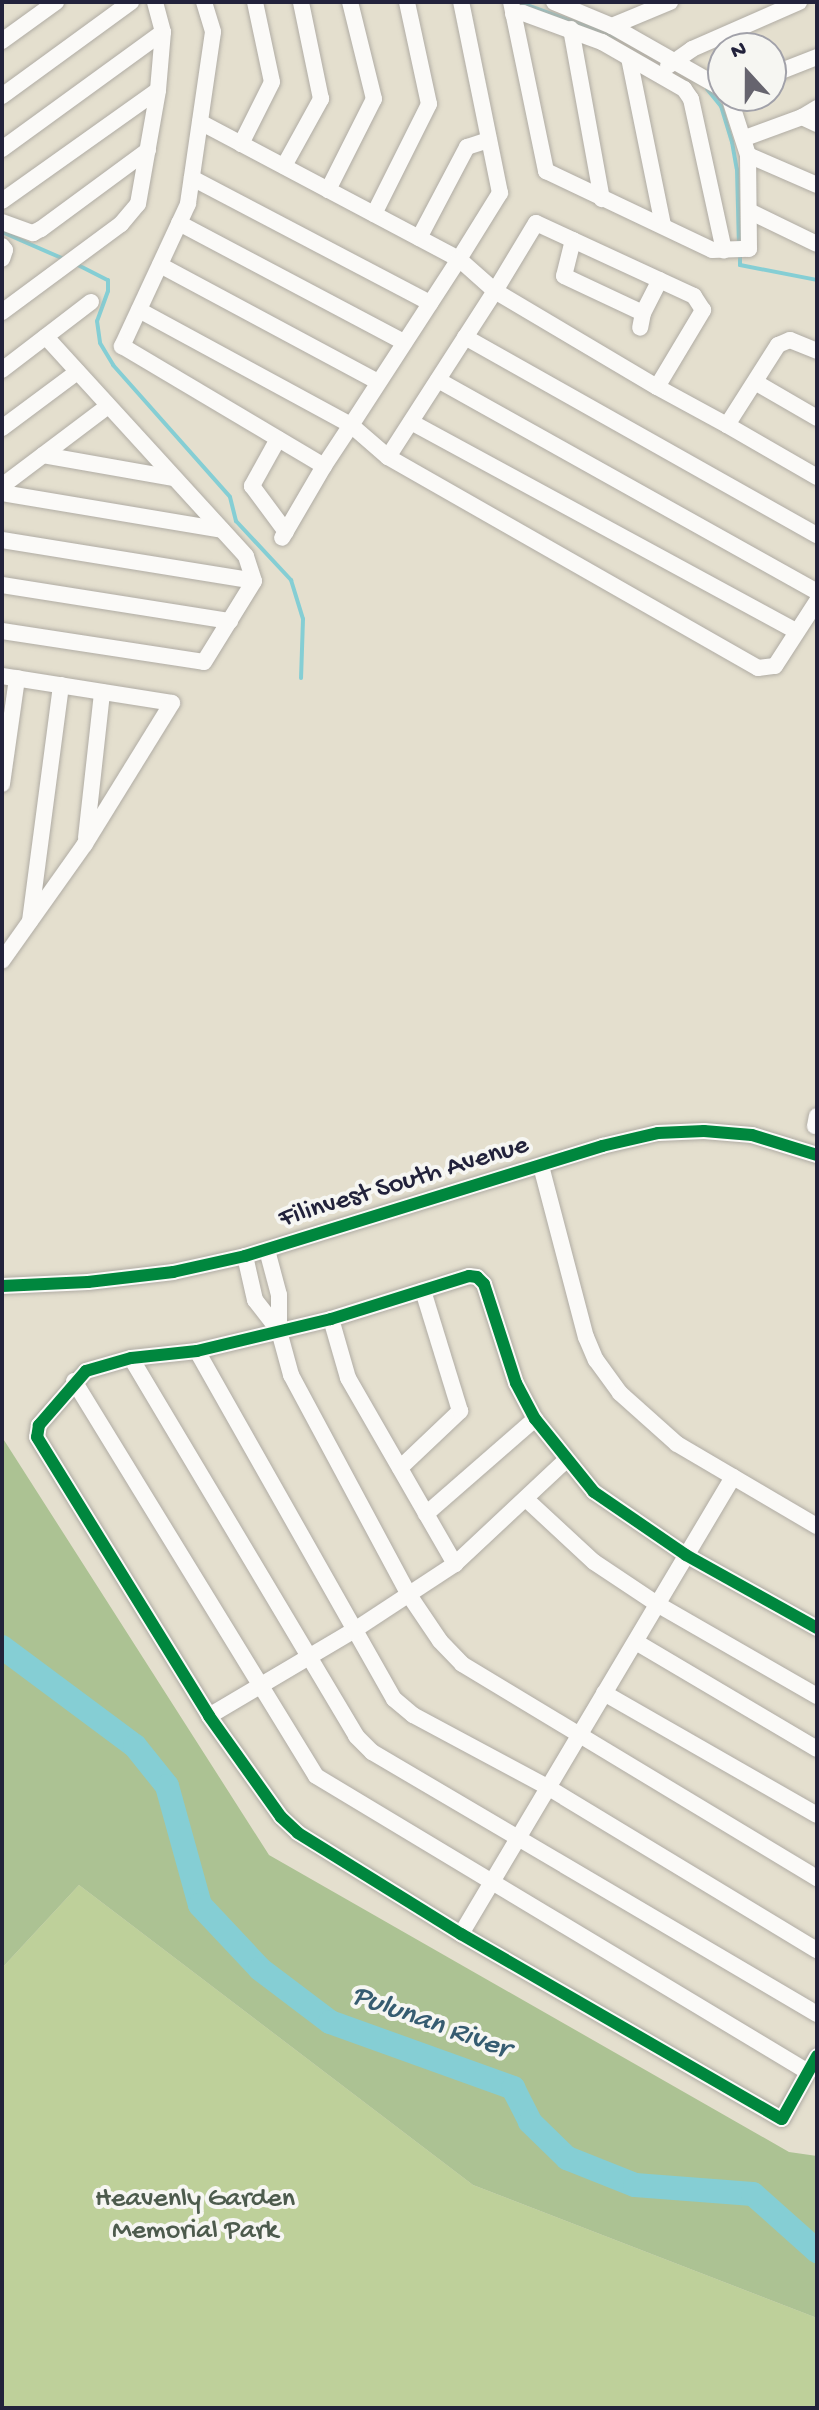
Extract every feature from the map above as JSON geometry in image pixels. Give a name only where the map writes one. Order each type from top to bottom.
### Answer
[{"type":"street","points":[[2,41],[56,2]]},
{"type":"street","points":[[2,96],[131,2]]},
{"type":"street","points":[[2,312],[130,215],[138,204],[158,90],[163,32],[155,2]]},
{"type":"street","points":[[204,2],[213,32],[188,204],[122,346],[324,466]]},
{"type":"street","points":[[241,144],[272,82],[255,2]]},
{"type":"street","points":[[284,166],[321,99],[301,2]]},
{"type":"street","points":[[328,190],[374,99],[350,2]]},
{"type":"street","points":[[374,214],[429,104],[407,2]]},
{"type":"street","points":[[278,439],[252,486],[284,535],[324,466],[500,193],[461,2]]},
{"type":"street","points":[[554,2],[612,26],[668,67],[691,99],[735,249]]},
{"type":"street","points":[[612,26],[670,2]]},
{"type":"street","points":[[668,67],[799,2]]},
{"type":"street","points":[[512,8],[571,29],[629,58],[668,67],[707,83]]},
{"type":"street","points":[[512,8],[546,171],[712,250],[749,249],[748,155],[735,112]]},
{"type":"street","points":[[571,29],[602,199]]},
{"type":"street","points":[[2,149],[163,32]]},
{"type":"street","points":[[787,69],[817,57]]},
{"type":"street","points":[[629,58],[663,225]]},
{"type":"street","points":[[2,201],[158,90]]},
{"type":"street","points":[[745,138],[812,116]]},
{"type":"street","points":[[200,122],[459,259],[495,291],[817,477]]},
{"type":"street","points":[[419,238],[467,147],[489,140]]},
{"type":"street","points":[[2,222],[33,233],[148,150]]},
{"type":"street","points":[[748,155],[817,185]]},
{"type":"street","points":[[192,178],[430,303]]},
{"type":"street","points":[[751,212],[817,244]]},
{"type":"street","points":[[179,223],[404,342]]},
{"type":"street","points":[[388,457],[536,223],[694,296],[703,310],[657,387]]},
{"type":"street","points":[[573,240],[564,276],[642,320],[660,280]]},
{"type":"street","points":[[2,246],[2,259]]},
{"type":"street","points":[[160,265],[378,382]]},
{"type":"street","points":[[2,370],[91,302]]},
{"type":"street","points":[[139,310],[351,425],[388,457],[758,668],[775,666],[817,601]]},
{"type":"street","points":[[2,631],[204,662],[254,581],[246,556],[46,337]]},
{"type":"street","points":[[465,337],[817,535]]},
{"type":"street","points":[[727,425],[784,342],[797,342],[817,351]]},
{"type":"street","points":[[2,428],[77,372]]},
{"type":"street","points":[[438,380],[817,592]]},
{"type":"street","points":[[755,382],[817,418]]},
{"type":"street","points":[[2,486],[108,406]]},
{"type":"street","points":[[411,422],[797,632]]},
{"type":"street","points":[[43,455],[174,478]]},
{"type":"street","points":[[2,493],[222,530]]},
{"type":"street","points":[[2,540],[254,581]]},
{"type":"street","points":[[2,585],[230,621]]},
{"type":"street","points":[[2,784],[10,677],[172,703],[85,844],[2,961]]},
{"type":"street","points":[[29,927],[61,685]]},
{"type":"street","points":[[85,844],[102,692]]},
{"type":"street","name":"Filinvest South Avenue","points":[[2,1286],[88,1282],[173,1272],[245,1256],[602,1146],[658,1133],[704,1131],[752,1135],[817,1155]]},
{"type":"street","points":[[541,1166],[577,1310],[596,1360],[620,1393],[677,1444],[817,1526]]},
{"type":"street","points":[[267,1250],[279,1295],[279,1331],[291,1375],[409,1595],[440,1641],[462,1664],[817,1878]]},
{"type":"street","points":[[245,1256],[255,1300],[279,1331]]},
{"type":"street","points":[[817,1628],[686,1555],[594,1492],[535,1419],[516,1383],[484,1284],[477,1277],[469,1276],[331,1319],[197,1351],[131,1358],[86,1371],[74,1381],[39,1425],[37,1437],[209,1716],[281,1817],[298,1833],[461,1934],[782,2119],[817,2056]]},
{"type":"street","points":[[400,1468],[460,1411],[423,1291]]},
{"type":"street","points":[[331,1319],[348,1378],[455,1564]]},
{"type":"street","points":[[197,1351],[394,1699],[413,1715],[549,1788],[817,1950]]},
{"type":"street","points":[[131,1358],[356,1736],[372,1752],[817,2014]]},
{"type":"street","points":[[74,1381],[316,1776],[808,2072]]},
{"type":"street","points":[[426,1514],[535,1419]]},
{"type":"street","points":[[209,1716],[353,1631],[455,1564],[527,1500],[566,1460]]},
{"type":"street","points":[[461,1934],[733,1477]]},
{"type":"street","points":[[527,1500],[594,1562],[657,1604],[817,1696]]},
{"type":"street","points":[[636,1642],[817,1749]]},
{"type":"street","points":[[604,1693],[817,1815]]},
{"type":"green space","points":[[2,1437],[269,1855],[789,2152],[817,2156],[817,2318],[473,2185],[79,1885],[2,1968]]},
{"type":"green space","name":"Heavenly Garden Memorial Park","points":[[79,1885],[473,2185],[817,2318],[817,2408],[2,2408],[2,1968]]},
{"type":"waterway","points":[[518,2],[616,37]]},
{"type":"waterway","points":[[723,112],[737,169],[739,245]]},
{"type":"waterway","points":[[2,232],[66,260]]},
{"type":"waterway","points":[[740,254],[740,265],[817,280]]},
{"type":"waterway","points":[[74,263],[108,280],[108,291],[97,321],[100,343],[113,365],[230,497],[236,521],[291,580],[303,619],[301,678]]},
{"type":"waterway","name":"Pulunan River","points":[[2,1647],[135,1746],[167,1786],[200,1905],[260,1969],[330,2022],[513,2088],[530,2122],[567,2158],[635,2185],[753,2194],[817,2251]]},
{"type":"cycle path","points":[[2,1286],[88,1282],[173,1272],[245,1256],[602,1146],[658,1133],[704,1131],[752,1135],[817,1155]]},
{"type":"cycle path","points":[[817,1628],[686,1555],[594,1492],[535,1419],[516,1383],[484,1284],[477,1277],[469,1276],[331,1319],[197,1351],[131,1358],[86,1371],[39,1425],[37,1437],[209,1716],[281,1817],[298,1833],[461,1934],[782,2119],[817,2056]]}]
